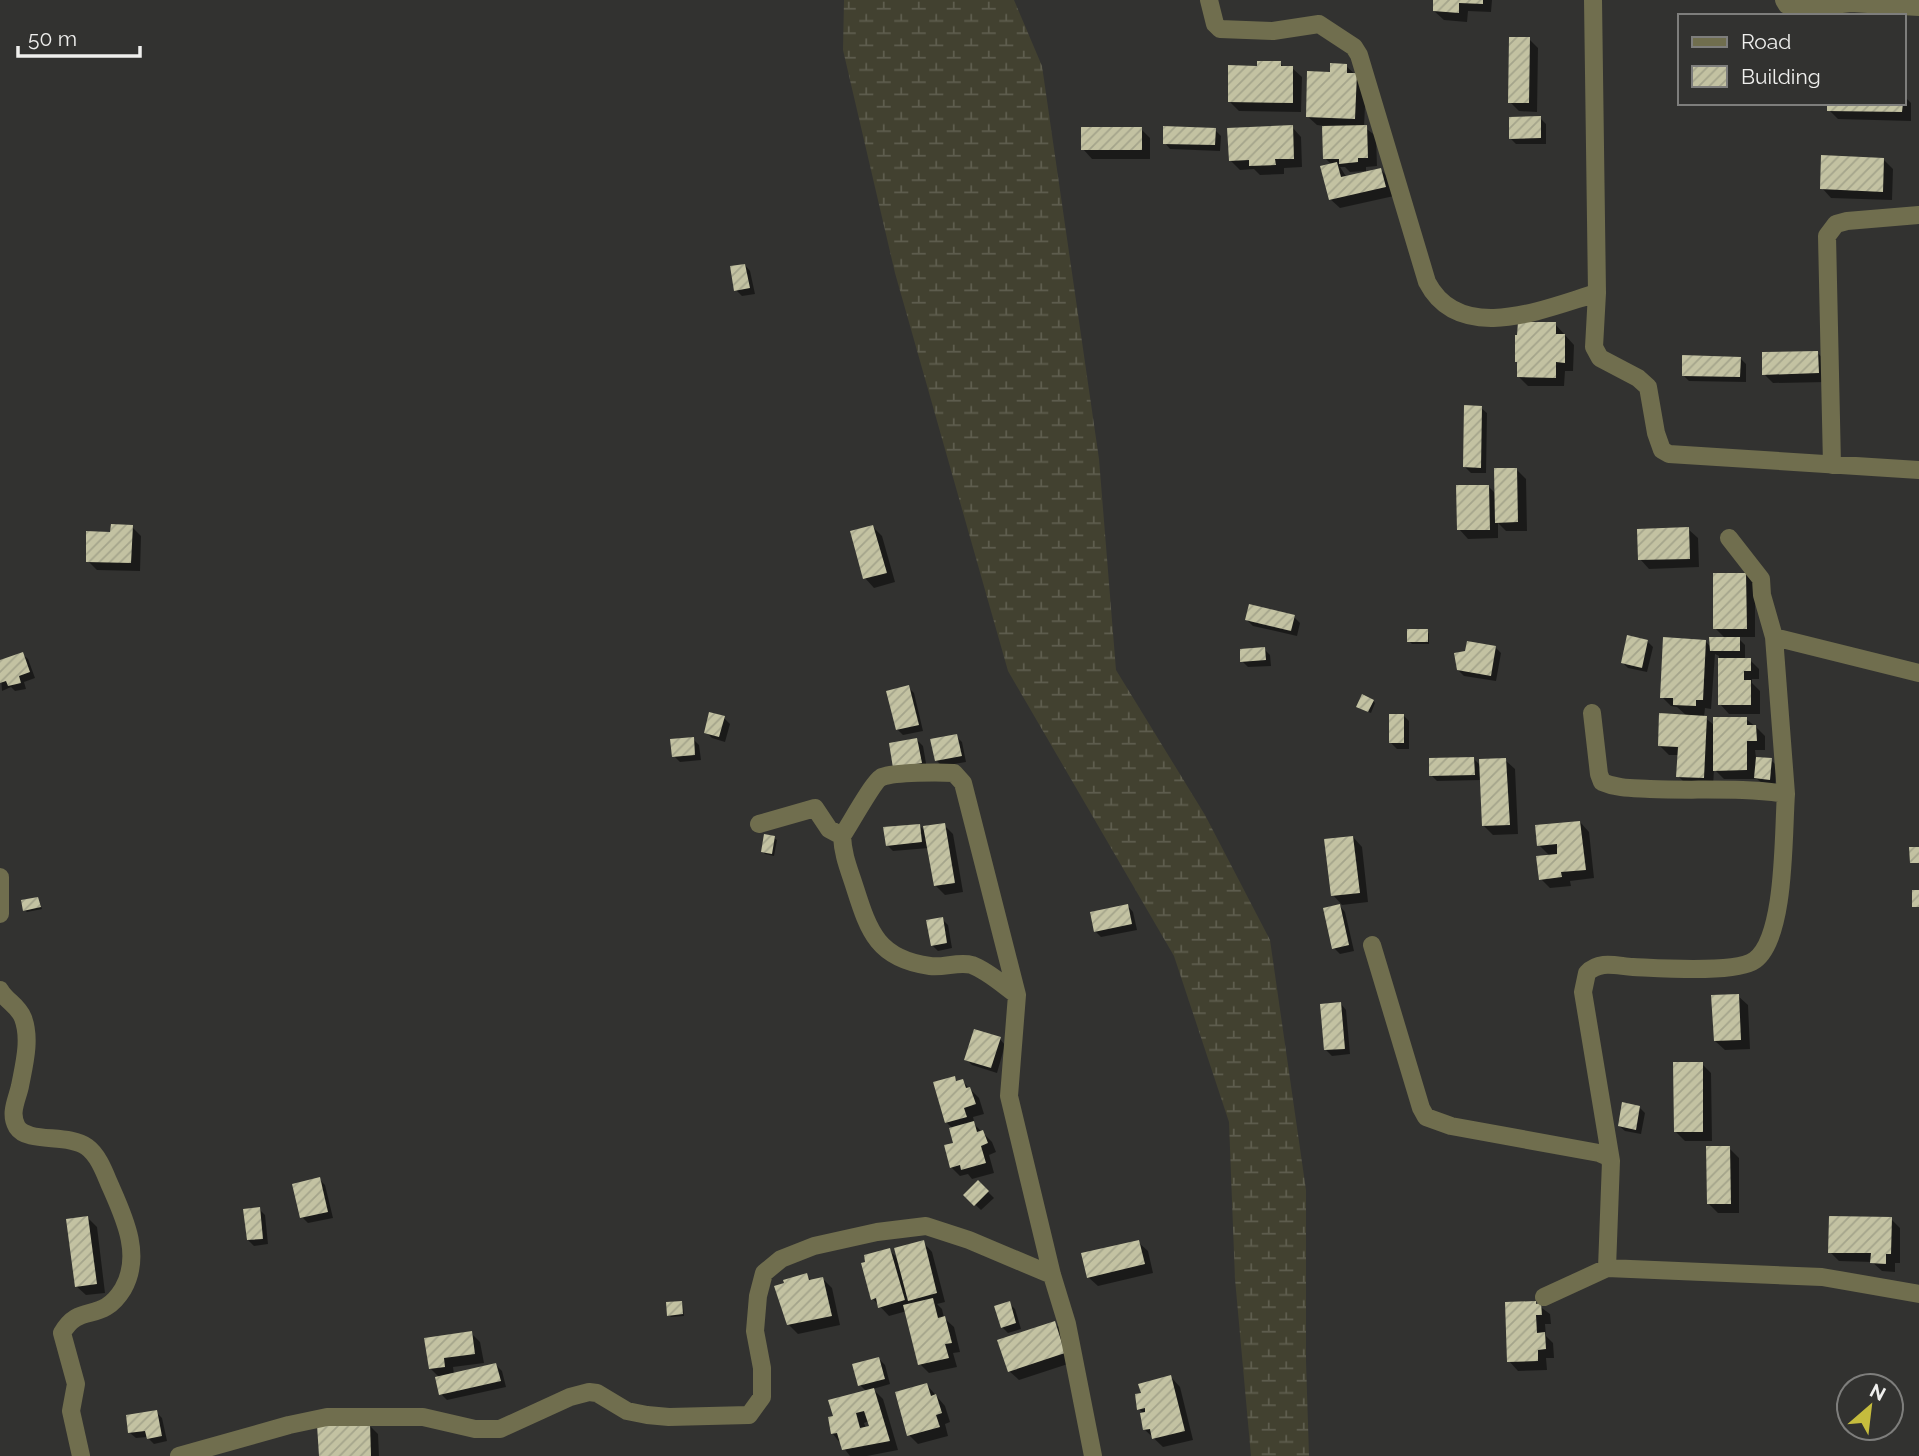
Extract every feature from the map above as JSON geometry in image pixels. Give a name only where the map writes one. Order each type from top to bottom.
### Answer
[{"type":"street","points":[[1209,0],[1215,24],[1220,29],[1273,32],[1319,24],[1354,47],[1359,55],[1427,282],[1441,302],[1478,318],[1491,319],[1520,316],[1598,293]]},
{"type":"street","points":[[1593,0],[1598,293],[1594,347],[1600,358],[1638,378],[1648,387],[1656,433],[1662,450],[1669,454],[1919,470]]},
{"type":"street","points":[[1784,0],[1795,9],[1850,3],[1919,7]]},
{"type":"street","points":[[1832,465],[1827,236],[1836,224],[1847,221],[1919,215]]},
{"type":"street","points":[[1607,1268],[1611,1161],[1583,981],[1587,973],[1599,964],[1735,968],[1754,961],[1769,945],[1778,912],[1786,794],[1773,637],[1762,595],[1761,579],[1729,538]]},
{"type":"street","points":[[1773,637],[1919,673]]},
{"type":"street","points":[[1592,713],[1602,782],[1614,787],[1764,790],[1786,794]]},
{"type":"street","points":[[1017,995],[969,964],[950,967],[908,961],[881,947],[866,925],[843,857],[842,836],[872,786],[881,777],[954,773],[963,783],[1017,995],[1009,1096],[1052,1275],[1067,1324],[1093,1456]]},
{"type":"street","points":[[759,824],[815,808],[829,830],[842,836]]},
{"type":"street","points":[[0,877],[0,914]]},
{"type":"street","points":[[1372,945],[1426,1117],[1451,1126],[1599,1153],[1611,1161]]},
{"type":"street","points":[[0,990],[1,994],[14,1002],[23,1017],[27,1037],[19,1090],[14,1102],[13,1115],[18,1128],[31,1137],[59,1137],[78,1142],[92,1152],[125,1220],[132,1251],[129,1274],[110,1306],[96,1313],[79,1314],[68,1321],[62,1333],[76,1384],[71,1411],[81,1456]]},
{"type":"street","points":[[179,1456],[289,1424],[327,1417],[423,1417],[475,1429],[500,1429],[570,1397],[590,1392],[597,1393],[627,1411],[647,1415],[749,1415],[762,1397],[762,1368],[755,1331],[758,1296],[764,1273],[781,1259],[814,1246],[877,1232],[926,1226],[969,1240],[1052,1275]]},
{"type":"street","points":[[1544,1297],[1607,1268],[1822,1277],[1919,1294]]},
{"type":"green space","points":[[844,0],[1014,0],[1042,66],[1099,459],[1116,670],[1205,815],[1270,940],[1306,1190],[1309,1456],[1251,1456],[1235,1279],[1229,1122],[1174,956],[1008,671],[895,273],[843,50]]},
{"type":"building","points":[[1433,0],[1483,0],[1483,4],[1459,3],[1459,13],[1433,11]]},
{"type":"building","points":[[1509,37],[1530,37],[1529,103],[1508,103]]},
{"type":"building","points":[[1257,61],[1281,61],[1281,66],[1293,66],[1293,103],[1228,102],[1228,65],[1257,66]]},
{"type":"building","points":[[1330,63],[1347,64],[1347,73],[1357,73],[1355,119],[1306,117],[1307,71],[1330,72]]},
{"type":"building","points":[[1827,105],[1903,105],[1902,112],[1827,111]]},
{"type":"building","points":[[1541,116],[1541,138],[1509,139],[1509,117]]},
{"type":"building","points":[[1293,125],[1294,159],[1275,159],[1276,165],[1249,166],[1249,160],[1229,161],[1227,128]]},
{"type":"building","points":[[1367,125],[1368,158],[1339,164],[1339,159],[1323,159],[1322,126]]},
{"type":"building","points":[[1163,126],[1216,128],[1215,145],[1163,144]]},
{"type":"building","points":[[1081,127],[1142,127],[1142,150],[1081,150]]},
{"type":"building","points":[[1821,155],[1884,158],[1883,192],[1820,189]]},
{"type":"building","points":[[1337,162],[1341,177],[1381,168],[1386,187],[1329,200],[1320,166]]},
{"type":"building","points":[[745,264],[750,288],[734,291],[730,266]]},
{"type":"building","points":[[1518,322],[1556,322],[1556,334],[1565,334],[1565,363],[1556,362],[1556,378],[1517,377],[1515,335]]},
{"type":"building","points":[[1818,351],[1819,373],[1762,375],[1762,352]]},
{"type":"building","points":[[1682,355],[1741,357],[1740,377],[1682,376]]},
{"type":"building","points":[[1464,405],[1482,406],[1481,468],[1463,467]]},
{"type":"building","points":[[1494,468],[1517,468],[1518,522],[1495,523]]},
{"type":"building","points":[[1456,485],[1489,485],[1490,530],[1457,530]]},
{"type":"building","points":[[111,524],[133,525],[131,563],[86,562],[86,531],[110,532]]},
{"type":"building","points":[[873,525],[887,573],[863,579],[850,531]]},
{"type":"building","points":[[1689,527],[1690,559],[1638,560],[1637,529]]},
{"type":"building","points":[[1713,573],[1746,573],[1747,629],[1713,629]]},
{"type":"building","points":[[1249,604],[1295,615],[1291,631],[1245,620]]},
{"type":"building","points":[[1407,629],[1428,629],[1428,642],[1407,642]]},
{"type":"building","points":[[1627,635],[1648,640],[1642,668],[1621,663]]},
{"type":"building","points":[[1663,637],[1706,640],[1703,700],[1696,700],[1696,706],[1673,705],[1673,698],[1660,698]]},
{"type":"building","points":[[1709,637],[1740,637],[1740,651],[1710,651]]},
{"type":"building","points":[[1467,641],[1496,646],[1491,676],[1457,670],[1454,653],[1465,651]]},
{"type":"building","points":[[1265,647],[1266,660],[1240,662],[1240,649]]},
{"type":"building","points":[[23,652],[30,672],[19,676],[21,683],[8,686],[6,681],[0,683],[0,660]]},
{"type":"building","points":[[1718,658],[1751,658],[1751,671],[1744,671],[1744,680],[1751,680],[1751,705],[1718,705]]},
{"type":"building","points":[[909,685],[919,725],[896,730],[886,691]]},
{"type":"building","points":[[1362,694],[1374,700],[1368,712],[1356,707]]},
{"type":"building","points":[[709,712],[725,716],[719,737],[704,733]]},
{"type":"building","points":[[1659,713],[1707,716],[1704,778],[1676,777],[1678,747],[1658,746]]},
{"type":"building","points":[[1389,714],[1404,714],[1404,743],[1389,743]]},
{"type":"building","points":[[1713,717],[1747,717],[1747,725],[1756,725],[1757,741],[1747,741],[1747,770],[1713,771]]},
{"type":"building","points":[[957,734],[962,756],[935,761],[930,739]]},
{"type":"building","points":[[694,737],[695,755],[672,757],[670,739]]},
{"type":"building","points":[[917,738],[922,763],[893,768],[889,743]]},
{"type":"building","points":[[1474,757],[1475,775],[1429,776],[1429,758]]},
{"type":"building","points":[[1756,757],[1772,758],[1770,780],[1754,778]]},
{"type":"building","points":[[1506,758],[1510,825],[1482,826],[1479,759]]},
{"type":"building","points":[[1580,821],[1586,870],[1561,872],[1562,877],[1539,880],[1536,856],[1557,854],[1557,844],[1537,846],[1535,825]]},
{"type":"building","points":[[945,823],[955,883],[934,886],[923,826]]},
{"type":"building","points":[[920,824],[922,842],[886,846],[883,827]]},
{"type":"building","points":[[764,834],[775,836],[772,854],[761,852]]},
{"type":"building","points":[[1353,836],[1360,893],[1331,896],[1324,839]]},
{"type":"building","points":[[1909,847],[1919,847],[1919,863],[1910,863]]},
{"type":"building","points":[[1912,890],[1919,890],[1919,907],[1912,907]]},
{"type":"building","points":[[38,897],[41,907],[23,911],[21,900]]},
{"type":"building","points":[[1128,904],[1132,924],[1094,932],[1090,912]]},
{"type":"building","points":[[1340,904],[1349,945],[1332,949],[1323,908]]},
{"type":"building","points":[[943,917],[947,943],[931,946],[926,920]]},
{"type":"building","points":[[1739,994],[1741,1040],[1714,1041],[1711,995]]},
{"type":"building","points":[[1341,1002],[1345,1049],[1324,1050],[1320,1004]]},
{"type":"building","points":[[974,1029],[1001,1037],[991,1068],[964,1060]]},
{"type":"building","points":[[1673,1062],[1703,1062],[1703,1132],[1674,1132]]},
{"type":"building","points":[[955,1076],[956,1081],[963,1079],[966,1088],[970,1087],[976,1104],[964,1108],[967,1117],[945,1123],[933,1082]]},
{"type":"building","points":[[1622,1102],[1640,1106],[1636,1130],[1618,1126]]},
{"type":"building","points":[[974,1121],[977,1132],[983,1130],[988,1143],[981,1146],[986,1163],[961,1170],[960,1165],[950,1168],[944,1145],[953,1143],[949,1128]]},
{"type":"building","points":[[1706,1146],[1730,1146],[1731,1204],[1707,1204]]},
{"type":"building","points":[[320,1177],[328,1212],[300,1218],[292,1184]]},
{"type":"building","points":[[978,1180],[989,1191],[974,1206],[963,1195]]},
{"type":"building","points":[[260,1207],[263,1239],[247,1240],[243,1209]]},
{"type":"building","points":[[88,1216],[97,1284],[75,1287],[66,1219]]},
{"type":"building","points":[[1829,1216],[1892,1217],[1891,1254],[1886,1254],[1886,1264],[1870,1263],[1871,1253],[1828,1253]]},
{"type":"building","points":[[924,1240],[937,1293],[908,1301],[894,1248]]},
{"type":"building","points":[[1139,1240],[1145,1264],[1087,1278],[1081,1253]]},
{"type":"building","points":[[890,1248],[905,1300],[878,1308],[876,1298],[871,1300],[861,1263],[865,1262],[864,1255]]},
{"type":"building","points":[[807,1273],[809,1280],[823,1277],[832,1316],[787,1325],[774,1286],[784,1283],[783,1280]]},
{"type":"building","points":[[933,1298],[938,1318],[945,1316],[952,1343],[945,1344],[949,1358],[918,1365],[903,1305]]},
{"type":"building","points":[[682,1301],[683,1314],[667,1316],[666,1302]]},
{"type":"building","points":[[1010,1301],[1016,1323],[1001,1328],[994,1306]]},
{"type":"building","points":[[1536,1301],[1536,1304],[1541,1303],[1542,1315],[1536,1315],[1537,1333],[1545,1332],[1546,1349],[1538,1350],[1538,1361],[1507,1362],[1505,1302]]},
{"type":"building","points":[[1055,1321],[1065,1353],[1008,1372],[997,1340]]},
{"type":"building","points":[[472,1331],[475,1354],[444,1358],[445,1367],[429,1369],[424,1338]]},
{"type":"building","points":[[879,1357],[885,1379],[858,1386],[852,1364]]},
{"type":"building","points":[[496,1363],[501,1381],[439,1395],[435,1377]]},
{"type":"building","points":[[1171,1375],[1185,1431],[1152,1439],[1150,1429],[1143,1430],[1140,1413],[1145,1412],[1145,1408],[1137,1410],[1135,1394],[1141,1393],[1138,1384]]},
{"type":"building","points":[[927,1383],[931,1396],[936,1394],[942,1413],[936,1415],[940,1427],[907,1436],[895,1392]]},
{"type":"building","points":[[874,1388],[890,1441],[842,1450],[837,1433],[831,1434],[828,1417],[833,1416],[828,1400]],"holes":[[[864,1411],[869,1426],[860,1428],[856,1413]]]},
{"type":"building","points":[[157,1410],[162,1436],[147,1439],[145,1431],[128,1433],[126,1415]]},
{"type":"building","points":[[370,1423],[371,1456],[319,1456],[317,1425]]}]
